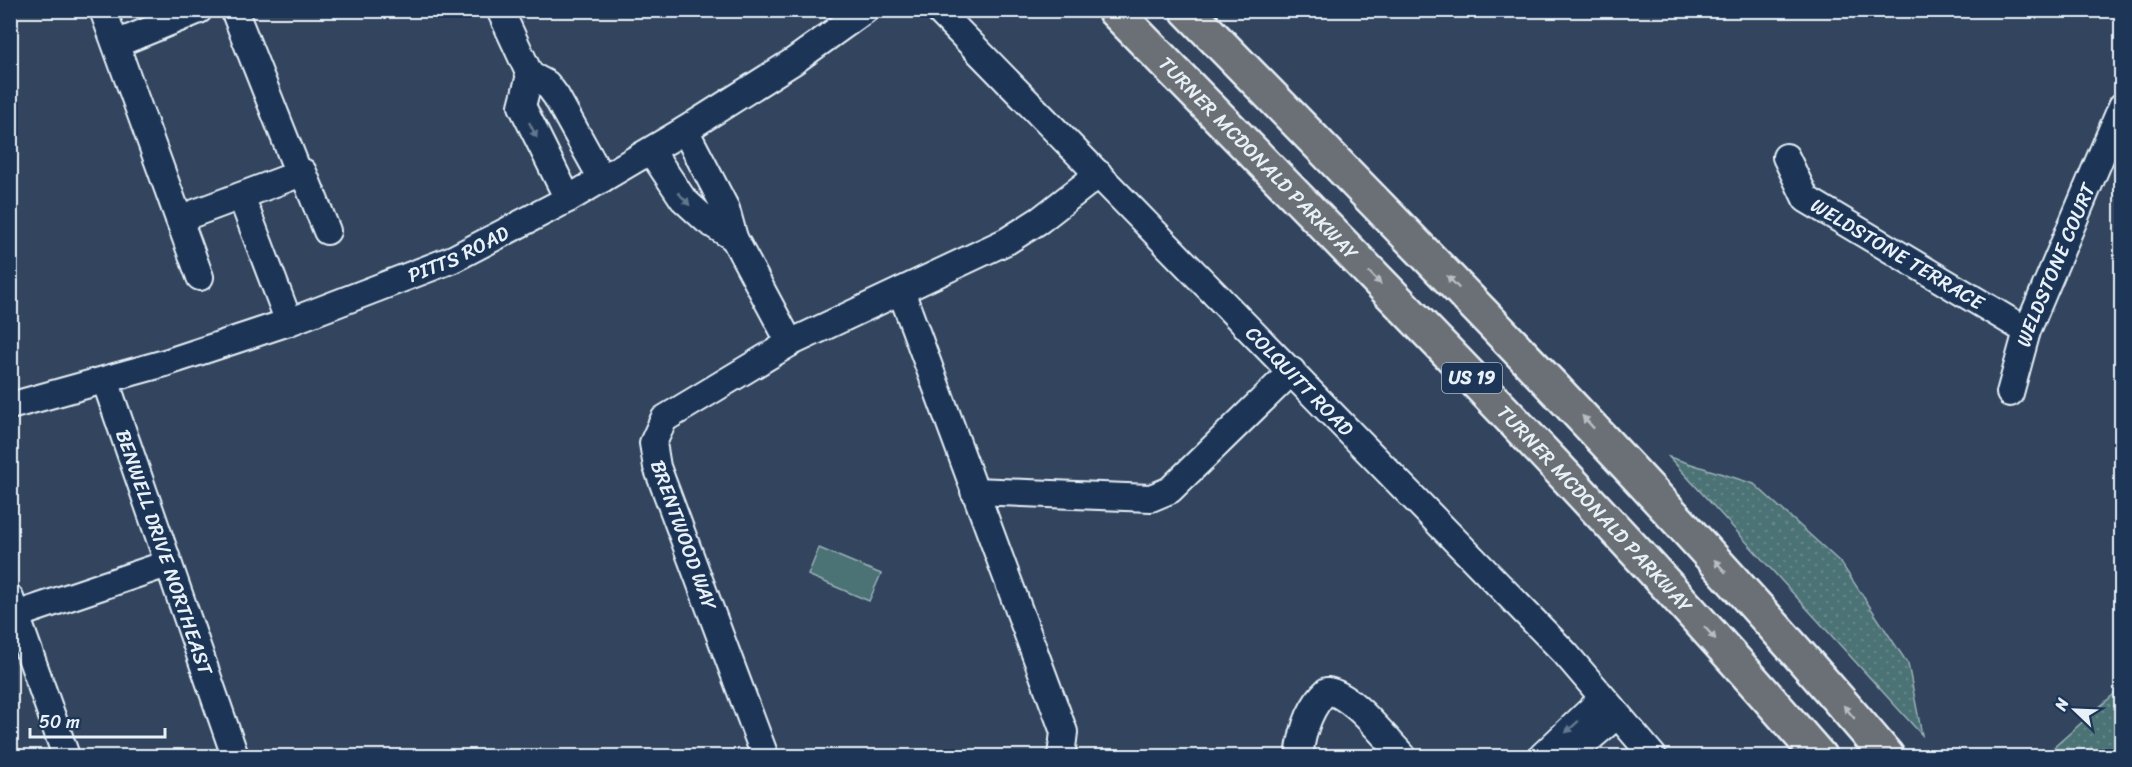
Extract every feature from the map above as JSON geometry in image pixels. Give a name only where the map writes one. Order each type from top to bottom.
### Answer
[{"type":"highway","name":"TURNER MCDONALD PARKWAY","points":[[1114,10],[1448,352],[1628,543],[1819,756]]},
{"type":"highway","name":"US 19","points":[[1187,10],[1574,407],[1754,603],[1887,756]]},
{"type":"street","points":[[103,10],[200,277]]},
{"type":"street","points":[[116,44],[199,10]]},
{"type":"street","points":[[234,10],[299,174]]},
{"type":"street","points":[[500,10],[530,75],[547,84],[556,96],[602,179]]},
{"type":"street","name":"PITTS ROAD","points":[[10,406],[105,380],[289,322],[453,259],[568,199],[651,151],[794,61],[865,10]]},
{"type":"street","name":"COLQUITT ROAD","points":[[938,10],[1565,653],[1653,756]]},
{"type":"street","points":[[530,75],[522,106],[568,199]]},
{"type":"street","name":"WELDSTONE COURT","points":[[2010,393],[2027,331],[2121,106]]},
{"type":"street","points":[[685,130],[726,209],[734,238],[790,343]]},
{"type":"street","points":[[651,151],[682,199],[706,220],[734,238]]},
{"type":"street","name":"WELDSTONE TERRACE","points":[[1786,157],[1806,199],[2027,331]]},
{"type":"street","points":[[179,219],[303,172],[327,231]]},
{"type":"street","name":"BRENTWOOD WAY","points":[[765,756],[657,467],[652,443],[664,419],[790,343],[1007,241],[1040,220],[1099,174]]},
{"type":"street","points":[[241,195],[289,322]]},
{"type":"street","points":[[901,291],[1064,732],[1061,756]]},
{"type":"street","points":[[974,491],[1151,498],[1170,490],[1292,371]]},
{"type":"street","name":"BENWELL DRIVE NORTHEAST","points":[[105,380],[234,756]]},
{"type":"street","points":[[66,756],[13,607],[167,564]]},
{"type":"street","points":[[1299,756],[1312,710],[1327,691],[1337,692],[1348,700],[1403,756]]},
{"type":"street","points":[[1542,756],[1610,707]]},
{"type":"street","points":[[1569,756],[1610,707]]},
{"type":"green space","points":[[1669,457],[1754,484],[1841,563],[1908,664],[1922,735]]},
{"type":"green space","points":[[819,548],[881,574],[869,601],[808,575]]},
{"type":"green space","points":[[2121,688],[2121,756],[2044,756]]}]
